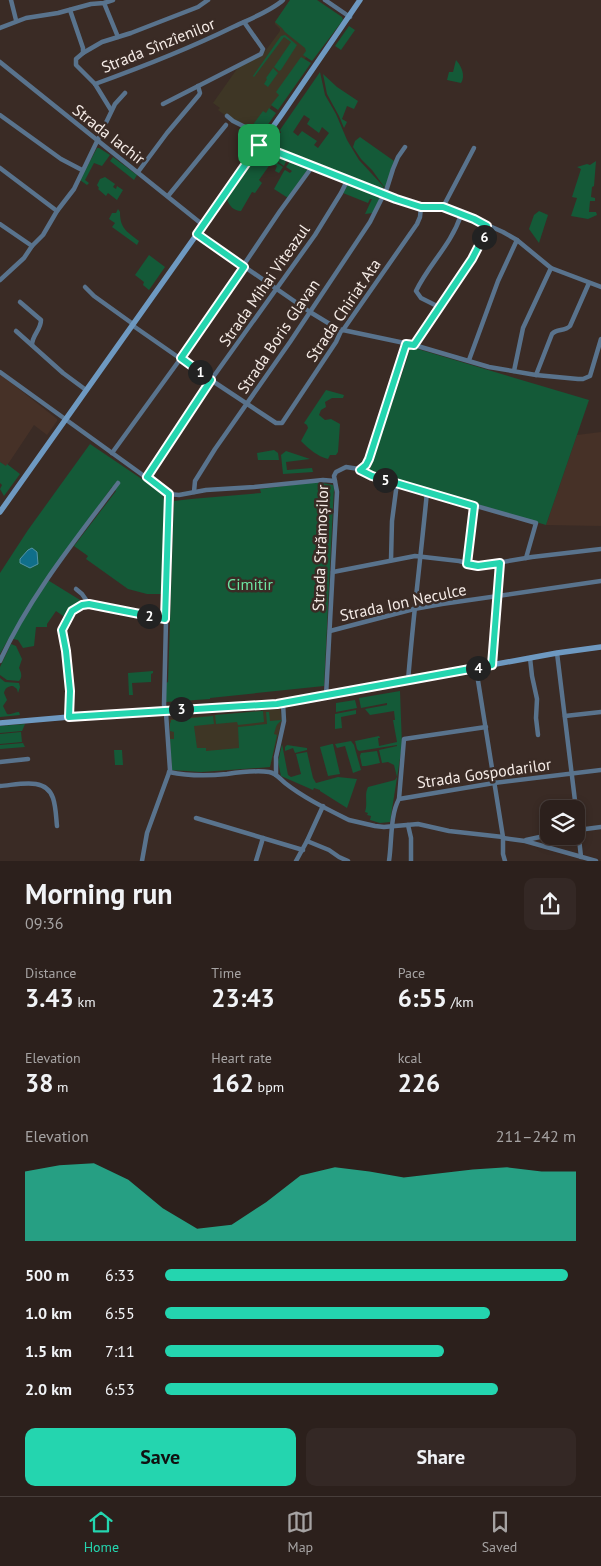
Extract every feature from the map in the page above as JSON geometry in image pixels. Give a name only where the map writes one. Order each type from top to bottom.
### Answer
[{"type":"main road","points":[[0,512],[350,17],[360,0]]},
{"type":"main road","points":[[0,723],[283,703],[556,653],[601,647]]},
{"type":"street","points":[[11,0],[16,20]]},
{"type":"street","points":[[0,28],[16,20],[113,0]]},
{"type":"street","points":[[111,110],[95,84],[76,64],[76,59],[102,42],[198,7],[208,0]]},
{"type":"street","name":"Strada Sînzîenilor","points":[[95,84],[172,55],[244,22],[283,0]]},
{"type":"street","points":[[325,0],[350,17]]},
{"type":"street","points":[[104,3],[118,37]]},
{"type":"street","points":[[70,10],[83,53]]},
{"type":"street","points":[[163,104],[256,56],[262,51],[261,46],[244,22]]},
{"type":"street","name":"Strada Iachir","points":[[0,62],[203,225]]},
{"type":"street","points":[[138,172],[199,95],[198,86]]},
{"type":"street","points":[[0,280],[24,258],[43,235],[57,210],[74,188],[111,110],[118,99],[125,93]]},
{"type":"street","points":[[0,115],[50,152],[82,170]]},
{"type":"street","points":[[227,116],[265,137]]},
{"type":"street","points":[[168,196],[226,125]]},
{"type":"street","points":[[259,145],[312,167],[421,207],[443,207],[474,219],[517,240],[550,268],[601,287]]},
{"type":"street","name":"Strada Boris Glavan","points":[[194,492],[195,481],[370,222],[385,194],[398,157],[405,147]]},
{"type":"street","points":[[443,207],[474,148]]},
{"type":"street","points":[[112,453],[181,358],[280,211],[312,167]]},
{"type":"street","points":[[0,168],[57,210]]},
{"type":"street","name":"Strada Mihai Viteazul","points":[[147,477],[211,380],[315,235],[348,179]]},
{"type":"street","name":"Strada Chiriat Ata","points":[[247,402],[279,423],[284,421],[336,342],[340,331],[343,330],[417,224],[420,218],[421,207]]},
{"type":"street","points":[[439,307],[419,296],[416,291],[448,244],[461,215]]},
{"type":"street","points":[[0,224],[32,246]]},
{"type":"street","points":[[414,345],[480,245],[487,226]]},
{"type":"street","points":[[197,234],[276,290],[328,324],[343,330],[414,345],[489,367],[536,375],[578,379],[587,378],[591,373],[601,339]]},
{"type":"street","points":[[469,360],[498,281],[517,240]]},
{"type":"street","points":[[514,371],[523,328],[550,268]]},
{"type":"street","points":[[536,375],[552,334],[556,331],[567,329],[570,326],[589,283]]},
{"type":"street","points":[[85,287],[94,296],[211,380],[247,402]]},
{"type":"street","points":[[20,302],[41,320],[40,327],[33,338],[32,344]]},
{"type":"street","points":[[16,331],[86,390]]},
{"type":"street","points":[[406,344],[369,459],[360,470],[397,484],[536,523],[526,558]]},
{"type":"street","points":[[0,372],[169,494],[322,480],[335,481]]},
{"type":"street","name":"Strada Strămoșilor","points":[[326,696],[337,489],[334,476],[342,468],[360,470]]},
{"type":"street","points":[[0,661],[33,601],[78,535],[118,483]]},
{"type":"street","points":[[391,560],[392,521],[397,484]]},
{"type":"street","points":[[408,681],[427,492]]},
{"type":"street","points":[[142,861],[147,833],[169,772],[164,705],[169,494]]},
{"type":"street","points":[[467,564],[474,506]]},
{"type":"street","points":[[333,572],[421,556],[478,566],[601,549]]},
{"type":"street","points":[[492,665],[500,563]]},
{"type":"street","name":"Strada Ion Neculce","points":[[330,630],[414,609],[458,601],[601,582]]},
{"type":"street","points":[[76,589],[89,604]]},
{"type":"street","points":[[69,717],[70,691],[62,630],[72,611],[82,605],[89,604],[165,619]]},
{"type":"street","points":[[556,653],[575,800]]},
{"type":"street","points":[[530,658],[537,699],[536,718],[538,735]]},
{"type":"street","points":[[476,668],[503,837],[505,861]]},
{"type":"street","points":[[276,775],[276,756],[284,721],[283,703]]},
{"type":"street","points":[[565,716],[601,712]]},
{"type":"street","points":[[399,799],[404,739],[486,727]]},
{"type":"street","points":[[0,762],[28,760]]},
{"type":"street","name":"Strada Gospodarilor","points":[[389,861],[396,804],[399,799],[494,783],[601,770]]},
{"type":"street","points":[[169,772],[209,775],[258,771],[269,772],[276,775],[300,794],[349,820],[375,826],[418,824],[449,831],[503,837],[525,841],[596,861]]},
{"type":"street","points":[[0,786],[33,783],[41,785],[51,793],[57,826]]},
{"type":"street","points":[[296,861],[323,806]]},
{"type":"street","points":[[196,818],[303,850]]},
{"type":"street","points":[[408,825],[411,838],[411,861]]},
{"type":"street","points":[[585,829],[601,827]]},
{"type":"street","points":[[525,841],[540,837]]},
{"type":"street","points":[[256,861],[263,838]]},
{"type":"street","points":[[307,841],[329,850],[338,857],[348,861]]},
{"type":"street","points":[[579,845],[581,857]]},
{"type":"shaded area","points":[[290,0],[337,14],[255,129],[248,127],[228,115],[226,116],[213,103],[239,66],[263,54],[280,31],[275,22]]},
{"type":"shaded area","points":[[0,374],[57,419],[47,435],[34,425],[6,467],[0,462]]},
{"type":"shaded area","points":[[601,432],[601,526],[546,525],[577,435]]},
{"type":"shaded area","points":[[280,709],[282,720],[270,767],[201,772],[171,770],[169,719]]},
{"type":"green space","points":[[290,0],[317,0],[342,17],[343,20],[312,61],[303,55],[306,51],[305,48],[275,22]]},
{"type":"green space","points":[[349,26],[355,30],[341,50],[335,46]]},
{"type":"green space","points":[[285,35],[297,45],[281,70],[279,71],[274,67],[291,42],[284,37],[254,77],[281,36]]},
{"type":"green space","points":[[301,57],[311,63],[278,110],[271,105],[279,95],[276,92]]},
{"type":"green space","points":[[456,60],[462,71],[461,83],[447,80],[449,72],[453,72]]},
{"type":"green space","points":[[273,68],[278,73],[268,87],[264,84]]},
{"type":"green space","points":[[320,72],[325,95],[336,114],[347,140],[359,160],[383,186],[384,192],[340,174],[328,167],[269,144],[278,133],[281,133],[280,130]],"holes":[[[304,115],[310,119],[307,124],[319,133],[322,127],[329,133],[318,148],[314,145],[317,141],[302,131],[298,136],[293,132]]]},
{"type":"green space","points":[[323,74],[337,87],[358,101],[354,109],[347,106],[342,119],[347,122],[344,128],[327,94]]},
{"type":"green space","points":[[269,108],[276,113],[262,133],[252,126],[263,111],[266,113]]},
{"type":"green space","points":[[360,137],[394,161],[385,188],[353,147],[355,141]]},
{"type":"green space","points":[[97,148],[110,155],[102,166],[94,163],[85,180],[89,183],[87,185],[80,180]]},
{"type":"green space","points":[[264,148],[287,159],[284,166],[262,151]]},
{"type":"green space","points":[[261,151],[283,167],[279,173],[275,171],[277,166],[271,163],[259,180],[262,183],[255,193],[252,192],[241,211],[236,210],[230,206],[227,199]]},
{"type":"green space","points":[[113,157],[137,175],[134,180],[110,161]]},
{"type":"green space","points":[[291,160],[308,169],[288,198],[274,189],[285,170],[290,173],[292,171],[286,167]]},
{"type":"green space","points":[[596,161],[591,197],[595,198],[595,201],[590,201],[589,212],[596,212],[597,215],[588,219],[571,216],[577,198],[572,197],[581,169],[577,167],[590,165]]},
{"type":"green space","points":[[105,177],[115,184],[113,187],[116,189],[117,186],[123,190],[117,200],[108,193],[106,196],[98,189],[97,185],[100,179]]},
{"type":"green space","points":[[347,183],[382,194],[373,213],[365,214],[372,199],[368,203],[343,193]]},
{"type":"green space","points":[[118,209],[123,226],[127,232],[139,241],[137,245],[112,227],[115,223],[109,219],[112,213],[116,213]]},
{"type":"green space","points":[[539,211],[548,215],[539,243],[529,229],[534,215]]},
{"type":"green space","points":[[149,255],[165,267],[149,290],[143,285],[144,282],[135,275]]},
{"type":"green space","points":[[411,347],[589,400],[546,525],[369,472]]},
{"type":"green space","points":[[326,390],[344,395],[343,398],[332,398],[325,402],[326,407],[321,410],[319,415],[325,420],[331,419],[340,424],[338,452],[336,455],[330,455],[328,459],[314,452],[301,441],[308,428],[304,423]]},
{"type":"green space","points":[[90,444],[161,492],[165,503],[163,594],[147,594],[128,589],[86,559],[88,556],[74,546],[116,491],[112,487],[46,579],[80,600],[66,618],[56,611],[47,627],[36,627],[34,646],[23,648],[18,640],[9,638],[0,654],[0,573],[28,530]]},
{"type":"green space","points":[[274,450],[278,453],[279,460],[258,460],[257,453]]},
{"type":"green space","points":[[286,451],[310,459],[286,462],[287,470],[312,468],[313,472],[283,474],[281,455]]},
{"type":"green space","points":[[0,462],[6,466],[7,464],[20,474],[4,496],[0,489],[2,485],[0,483]]},
{"type":"green space","name":"Cimitir","points":[[317,482],[333,485],[334,488],[324,686],[166,702],[174,501],[261,493],[260,489]]},
{"type":"green space","points":[[11,644],[16,646],[22,659],[19,668],[21,676],[19,681],[7,680],[0,675],[0,667]]},
{"type":"green space","points":[[153,671],[151,682],[132,683],[133,695],[129,695],[128,673]]},
{"type":"green space","points":[[0,678],[5,682],[19,683],[18,693],[17,689],[13,686],[5,690],[4,693],[7,700],[3,706],[7,714],[19,712],[20,715],[0,717]]},
{"type":"green space","points":[[400,691],[402,746],[390,822],[380,823],[370,820],[371,816],[365,812],[367,790],[368,787],[395,780],[397,777],[394,765],[388,762],[382,763],[379,750],[397,745],[359,751],[355,741],[379,736],[379,746],[397,742],[393,720],[395,720],[394,711],[370,715],[365,709],[387,705],[387,703],[361,708],[359,698]]},
{"type":"green space","points":[[355,700],[357,708],[336,712],[336,703]]},
{"type":"green space","points":[[356,710],[356,714],[341,717],[342,728],[335,729],[335,714]]},
{"type":"green space","points":[[263,711],[264,722],[238,725],[237,722],[216,724],[215,715]]},
{"type":"green space","points":[[266,712],[269,712],[270,721],[282,720],[276,726],[274,734],[277,735],[270,767],[201,772],[172,770],[170,739],[174,739],[174,732],[170,731],[171,720],[213,716],[214,724],[194,726],[197,748],[206,748],[206,751],[239,748],[238,727],[267,724]]},
{"type":"green space","points":[[25,724],[22,731],[0,733],[0,726]]},
{"type":"green space","points":[[21,732],[22,742],[0,744],[0,734]]},
{"type":"green space","points":[[351,741],[354,745],[361,770],[353,773],[345,746],[337,748],[335,744]]},
{"type":"green space","points":[[23,743],[25,747],[0,749],[0,745]]},
{"type":"green space","points":[[282,744],[288,775],[291,777],[301,774],[296,754],[307,752],[316,783],[338,777],[357,779],[347,808],[320,790],[314,788],[313,790],[281,776],[278,762]]},
{"type":"green space","points":[[333,744],[340,774],[328,776],[320,747]]},
{"type":"green space","points":[[287,745],[307,748],[307,750],[295,753],[293,748],[285,751]]},
{"type":"green space","points":[[114,750],[122,750],[123,765],[115,765]]},
{"type":"green space","points":[[377,751],[380,763],[362,766],[361,753]]},
{"type":"water","points":[[32,548],[37,552],[38,564],[30,568],[20,563],[20,559]]},
{"type":"route","points":[[259,145],[396,199],[421,207],[443,207],[487,226],[486,232],[472,259],[414,345],[406,344],[369,459],[360,470],[372,476],[474,506],[467,564],[478,566],[500,563],[492,665],[277,704],[69,717],[70,691],[62,630],[72,611],[82,605],[89,604],[165,619],[169,494],[147,477],[211,380],[181,358],[244,267],[197,234],[259,145]]}]
